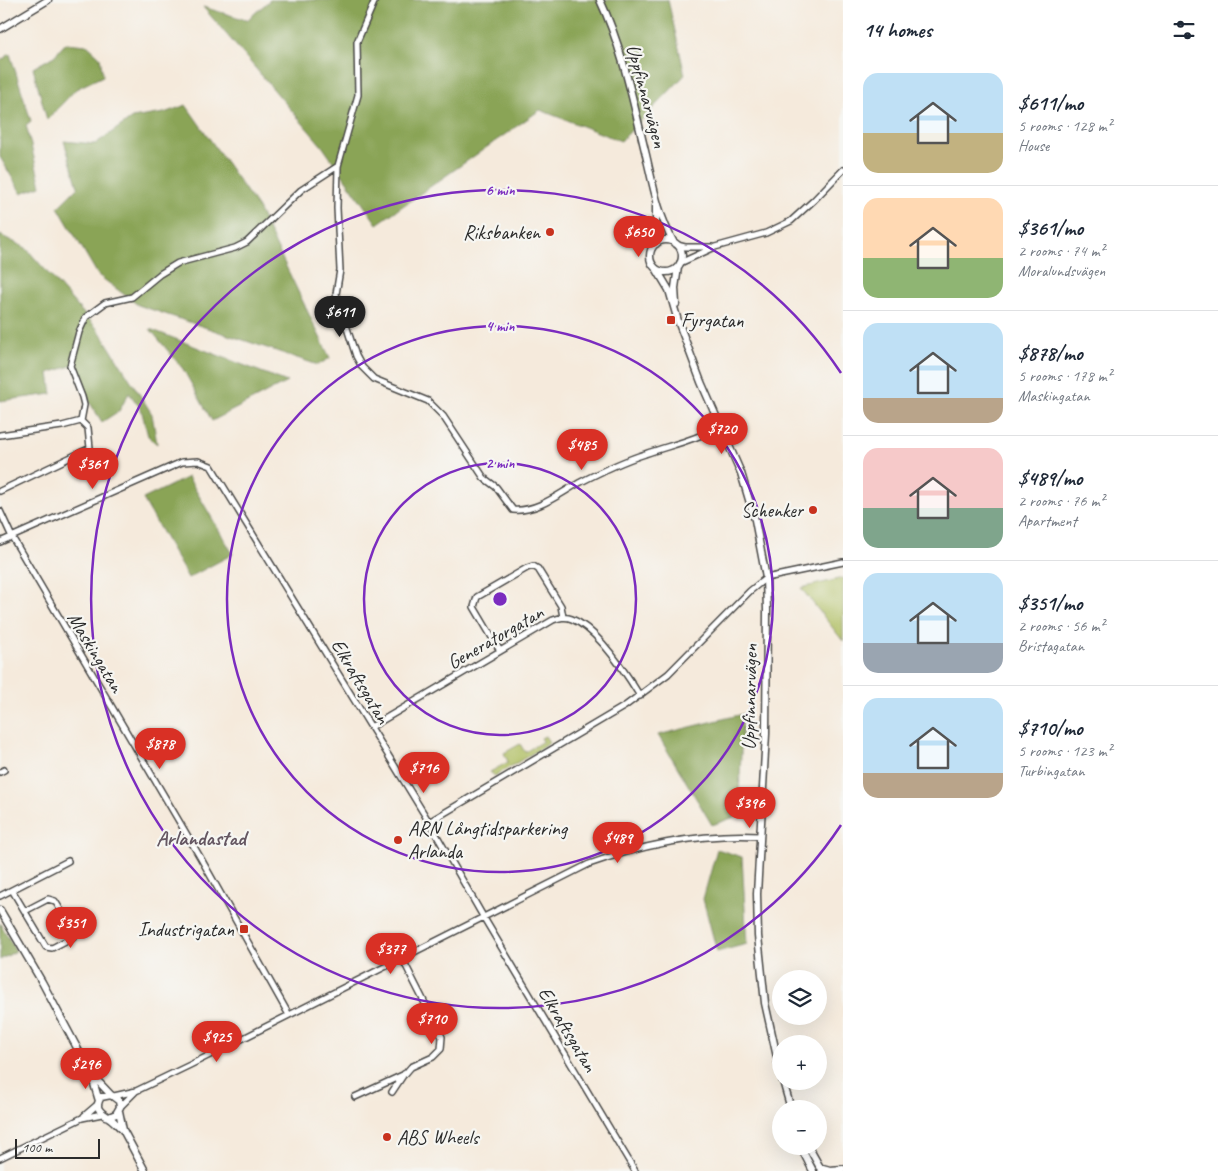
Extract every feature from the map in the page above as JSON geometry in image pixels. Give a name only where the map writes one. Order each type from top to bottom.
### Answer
[{"type":"street","points":[[0,28],[48,0]]},
{"type":"street","points":[[375,0],[357,42],[358,96],[338,166],[337,208],[340,270],[336,294],[356,356],[362,366],[374,379],[428,402],[443,416],[484,478],[496,487],[513,510],[522,511],[542,504],[619,464],[708,433],[720,425]]},
{"type":"street","name":"Uppfinnarvägen","points":[[600,0],[614,33],[630,89],[656,202],[675,244]]},
{"type":"street","points":[[81,421],[84,406],[70,366],[79,332],[86,317],[105,303],[132,297],[160,274],[178,264],[235,248],[247,242],[302,190],[338,166]]},
{"type":"street","points":[[715,247],[685,247],[661,241],[652,248],[650,254],[653,266],[657,270],[670,272],[679,265],[715,247],[766,234],[791,221],[843,170]]},
{"type":"street","name":"Uppfinnarvägen","points":[[656,202],[656,244]]},
{"type":"street","points":[[675,244],[681,252],[679,265]]},
{"type":"street","name":"Uppfinnarvägen","points":[[679,265],[676,274],[675,294],[682,332]]},
{"type":"street","name":"Uppfinnarvägen","points":[[657,270],[669,290],[678,322],[700,382],[741,473],[755,520],[766,578],[766,734],[757,913],[765,1003],[772,1035]]},
{"type":"street","points":[[0,436],[81,421]]},
{"type":"street","points":[[0,491],[90,448],[88,428],[81,421]]},
{"type":"street","name":"Elkraftsgatan","points":[[12,537],[182,462],[198,461],[212,466],[429,822],[635,1171]]},
{"type":"street","name":"Maskingatan","points":[[0,511],[12,537],[195,849],[289,1015]]},
{"type":"street","points":[[0,542],[12,537]]},
{"type":"street","points":[[429,822],[640,696],[683,660],[746,595],[766,578],[843,562]]},
{"type":"street","points":[[500,651],[474,604],[477,597],[527,568],[533,566],[538,569],[561,606],[563,617]]},
{"type":"street","name":"Generatorgatan","points":[[371,727],[553,620],[563,617],[580,623],[607,649],[640,696]]},
{"type":"street","points":[[82,1118],[104,1095],[136,1091],[484,918],[563,876],[617,854],[673,840],[704,836],[760,836]]},
{"type":"street","points":[[0,896],[68,861]]},
{"type":"street","points":[[12,890],[24,912],[46,946],[52,948],[73,937],[72,930],[55,901],[48,900],[24,912]]},
{"type":"street","points":[[0,910],[42,982],[91,1074],[98,1108],[123,1130]]},
{"type":"street","points":[[392,1092],[411,1067],[438,1053],[443,1044],[442,1037],[402,958]]},
{"type":"street","points":[[91,1074],[119,1101],[123,1130],[145,1171]]},
{"type":"street","points":[[355,1097],[405,1074]]},
{"type":"street","points":[[0,1158],[82,1118],[104,1115],[113,1116],[136,1091]]},
{"type":"street","points":[[807,1155],[818,1170]]},
{"type":"street","points":[[812,1155],[818,1170]]},
{"type":"street","points":[[818,1170],[843,1169]]},
{"type":"green space","points":[[270,0],[668,0],[685,75],[621,141],[540,110],[377,224],[322,146],[203,7],[247,20]]},
{"type":"green space","points":[[66,43],[87,45],[100,57],[103,76],[76,89],[47,120],[33,68],[54,56]]},
{"type":"green space","points":[[10,54],[31,121],[26,125],[41,186],[21,193],[0,157],[0,61]]},
{"type":"green space","points":[[186,105],[258,208],[330,358],[318,365],[138,305],[98,275],[58,207],[78,187],[64,141],[95,144],[132,118],[164,113]]},
{"type":"green space","points":[[0,235],[26,248],[100,332],[152,414],[157,444],[148,436],[141,409],[129,393],[119,411],[102,422],[90,403],[74,365],[49,373],[52,394],[0,401]]},
{"type":"green space","points":[[150,329],[287,382],[212,421],[183,369]]},
{"type":"green space","points":[[188,477],[233,554],[188,578],[143,499]]},
{"type":"green space","points":[[843,578],[843,641],[801,588]]},
{"type":"green space","points":[[743,714],[738,816],[712,825],[658,735]]},
{"type":"green space","points":[[545,736],[549,742],[548,744],[495,776],[490,772],[508,762],[504,753],[520,744],[525,752],[543,741],[541,738]]},
{"type":"green space","points":[[717,849],[742,857],[747,944],[717,952],[703,899]]},
{"type":"green space","points":[[0,923],[16,951],[0,960]]},
{"type":"place","name":"Riksbanken","points":[[550,232]]},
{"type":"place","name":"Fyrgatan","points":[[671,320]]},
{"type":"place","name":"Schenker","points":[[813,510]]},
{"type":"place","name":"ARN Långtidsparkering Arlanda","points":[[398,840]]},
{"type":"place","name":"Industrigatan","points":[[244,929]]},
{"type":"place","name":"ABS Wheels","points":[[387,1137]]},
{"type":"district","name":"Arlandastad","points":[[201,838]]}]
